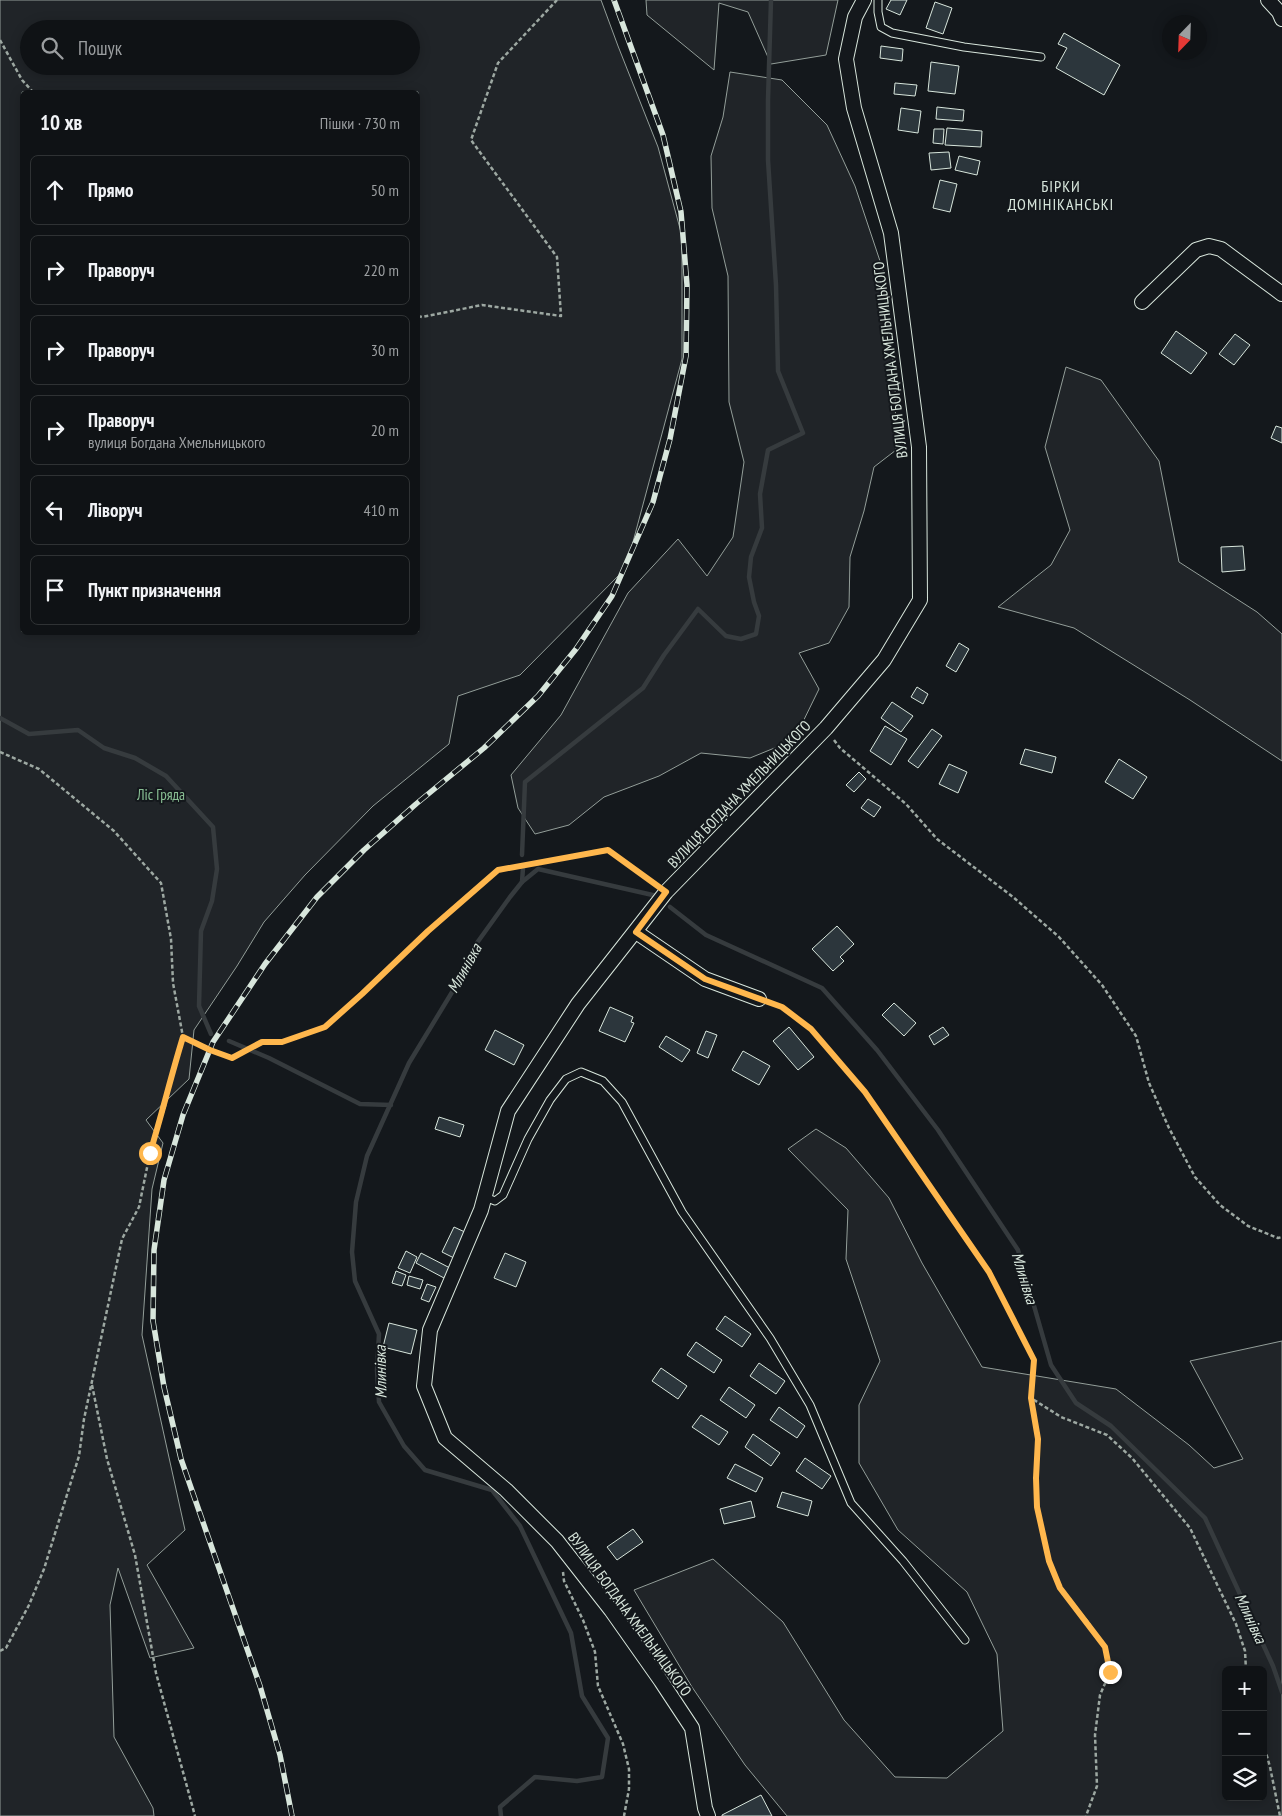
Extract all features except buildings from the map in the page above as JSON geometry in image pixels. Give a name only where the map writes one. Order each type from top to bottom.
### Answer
[{"type":"street","name":"ВУЛИЦЯ БОГДАНА ХМЕЛЬНИЦЬКОГО","points":[[708,1816],[705,1808],[692,1728],[611,1610],[558,1541],[506,1490],[446,1438],[424,1386],[430,1330],[481,1210],[508,1111],[578,1004],[666,892],[826,728],[884,660],[920,600],[919,447],[891,233],[854,108],[846,59],[855,17],[864,0]]},
{"type":"street","points":[[1268,0],[1279,12],[1282,20]]},
{"type":"street","points":[[1142,302],[1196,250],[1209,246],[1221,249],[1282,294]]},
{"type":"street","points":[[636,932],[705,979],[760,999]]},
{"type":"lane","points":[[878,0],[881,27],[892,33],[964,47],[1041,56]]},
{"type":"lane","points":[[485,1197],[495,1201],[503,1195],[528,1138],[550,1100],[566,1079],[582,1072],[603,1081],[622,1102],[682,1212],[770,1338],[810,1405],[851,1503],[904,1561],[965,1640]]},
{"type":"path","points":[[420,316],[482,305],[561,316],[557,257],[471,140],[498,63],[557,0]]},
{"type":"path","points":[[0,40],[22,80],[31,90]]},
{"type":"path","points":[[826,728],[840,748],[906,804],[937,839],[1013,897],[1059,937],[1102,985],[1136,1036],[1149,1083],[1169,1128],[1195,1177],[1220,1205],[1248,1226],[1278,1238],[1282,1237]]},
{"type":"path","points":[[0,752],[39,770],[114,831],[161,883],[172,939],[173,982],[183,1037],[170,1079],[165,1106],[150,1153],[138,1206],[122,1238],[79,1456],[44,1569],[29,1605],[6,1648],[0,1651]]},
{"type":"path","points":[[183,1037],[232,1058],[262,1042],[282,1042],[325,1027],[428,931],[498,870],[608,850],[666,892]]},
{"type":"path","points":[[760,999],[782,1007],[811,1029],[865,1092],[983,1264],[1034,1360],[1031,1398],[1038,1439],[1037,1507],[1049,1561],[1060,1588],[1105,1647],[1110,1672],[1100,1695],[1095,1735],[1097,1786],[1086,1816]]},
{"type":"path","points":[[92,1384],[107,1459],[134,1555],[156,1673],[195,1816]]},
{"type":"path","points":[[1031,1398],[1061,1417],[1107,1435],[1132,1458],[1190,1528],[1236,1624],[1245,1651],[1246,1666]]},
{"type":"path","points":[[562,1565],[564,1581],[595,1652],[598,1686],[623,1744],[629,1769],[629,1789],[624,1816]]},
{"type":"path","points":[[1267,1756],[1280,1816]]},
{"type":"green space","name":"Ліс Гряда","points":[[0,0],[601,0],[658,147],[682,236],[682,359],[626,568],[520,675],[458,696],[449,744],[373,806],[305,875],[264,922],[194,1030],[189,1079],[146,1120],[163,1143],[152,1189],[142,1335],[185,1530],[147,1565],[194,1648],[150,1658],[118,1568],[110,1605],[114,1737],[153,1808],[154,1816],[0,1816]]},
{"type":"green space","points":[[646,0],[838,0],[826,55],[771,64],[748,12],[719,3],[714,70],[647,15]]},
{"type":"green space","points":[[730,72],[782,80],[827,125],[855,186],[886,279],[895,381],[896,450],[874,467],[864,511],[850,557],[849,607],[829,643],[799,653],[819,689],[794,740],[750,758],[701,753],[659,776],[604,797],[569,825],[535,834],[518,808],[511,775],[561,715],[628,593],[678,539],[707,576],[733,537],[744,462],[729,402],[728,276],[712,208],[711,156],[723,117]]},
{"type":"green space","points":[[1066,367],[1101,380],[1159,461],[1179,562],[1257,612],[1282,634],[1282,761],[1190,700],[1074,628],[998,607],[1051,565],[1070,530],[1045,447]]},
{"type":"green space","points":[[816,1129],[846,1148],[889,1198],[922,1263],[982,1367],[1116,1389],[1189,1445],[1214,1468],[1243,1459],[1190,1361],[1282,1341],[1282,1816],[787,1816],[745,1765],[692,1687],[634,1590],[713,1559],[783,1622],[844,1720],[895,1777],[947,1778],[1003,1731],[997,1654],[967,1592],[898,1530],[859,1463],[859,1405],[880,1361],[846,1259],[848,1210],[788,1149]]},
{"type":"waterway","points":[[522,855],[525,782],[643,688],[664,655],[698,609],[726,636],[741,639],[756,634],[759,616],[749,577],[751,557],[762,528],[760,494],[768,450],[803,433],[778,371],[776,285],[768,160],[771,0]]},
{"type":"waterway","points":[[0,718],[29,734],[78,730],[104,748],[135,758],[166,776],[213,827],[217,869],[212,901],[201,931],[199,1006],[211,1034]]},
{"type":"waterway","points":[[522,882],[523,868]]},
{"type":"waterway","name":"Млинівка","points":[[501,1816],[500,1807],[535,1777],[577,1781],[602,1777],[608,1738],[582,1696],[571,1633],[520,1526],[492,1490],[425,1470],[404,1446],[379,1402],[377,1370],[379,1334],[355,1281],[352,1252],[356,1202],[367,1156],[409,1063],[457,984],[474,947],[522,882],[538,869],[657,896]]},
{"type":"waterway","name":"Млинівка","points":[[670,907],[706,935],[822,988],[877,1050],[938,1130],[1018,1250],[1051,1365],[1076,1403],[1111,1426],[1205,1518],[1273,1666],[1282,1692]]},
{"type":"waterway","points":[[229,1041],[269,1058],[360,1104],[391,1105]]},
{"type":"railway","points":[[292,1816],[280,1755],[260,1686],[181,1459],[164,1387],[153,1321],[154,1250],[164,1180],[183,1115],[213,1042],[265,964],[317,897],[364,850],[484,748],[538,696],[576,649],[612,596],[653,502],[670,439],[686,356],[687,285],[681,212],[663,135],[614,0]]},
{"type":"district","name":"БІРКИ ДОМІНІКАНСЬКІ","points":[[1061,195]]},
{"type":"route","points":[[150,1153],[165,1106],[170,1079],[183,1037],[232,1058],[262,1042],[282,1042],[325,1027],[428,931],[498,870],[608,850],[666,892],[636,932],[705,979],[782,1007],[811,1029],[865,1092],[989,1272],[1034,1360],[1031,1398],[1038,1439],[1037,1507],[1049,1561],[1060,1588],[1105,1647],[1110,1672]]}]
